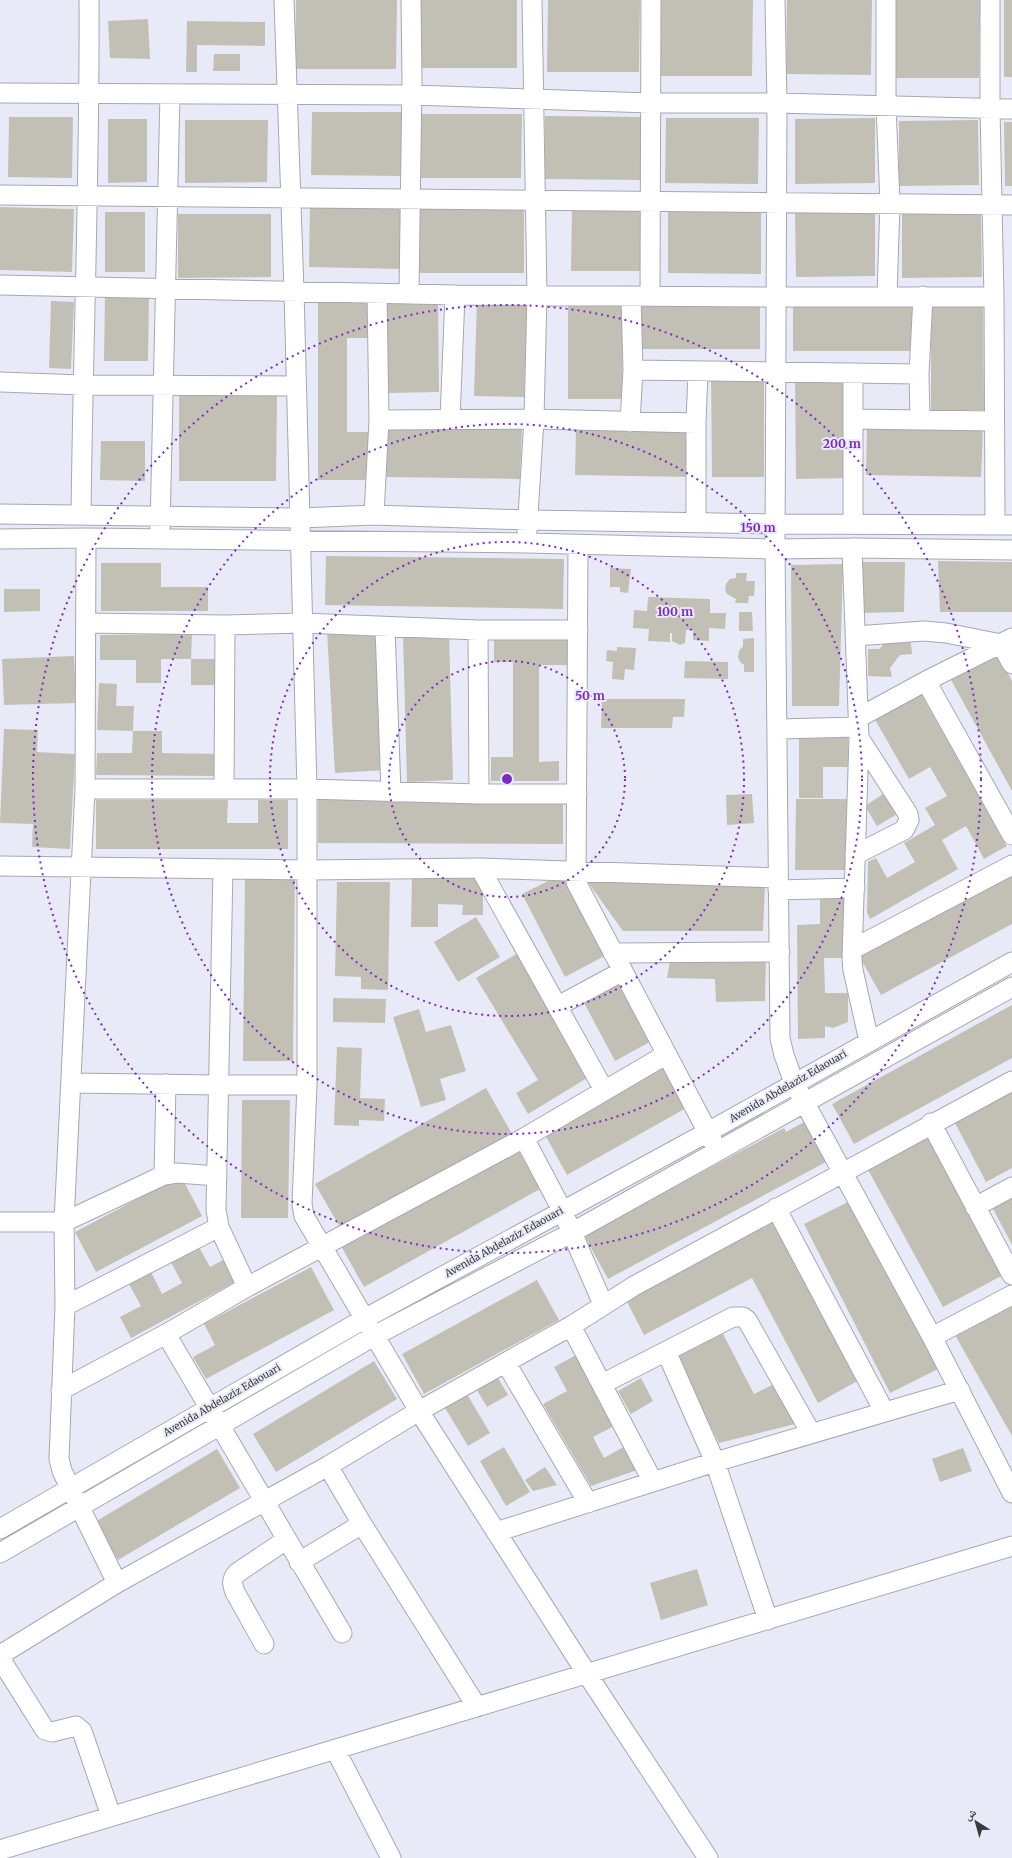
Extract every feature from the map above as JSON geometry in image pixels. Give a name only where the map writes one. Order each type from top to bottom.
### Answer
[{"type":"street","points":[[81,515],[90,93],[89,0]]},
{"type":"street","points":[[284,0],[294,292],[307,789],[307,1085],[302,1204],[308,1225],[419,1411],[587,1674],[708,1858]]},
{"type":"street","points":[[409,293],[412,95],[411,0]]},
{"type":"street","points":[[527,543],[534,419],[537,295],[532,0]]},
{"type":"street","points":[[650,296],[651,0]]},
{"type":"street","points":[[775,0],[777,103],[775,549],[780,1038],[784,1055],[794,1083],[932,1337],[1012,1493]]},
{"type":"street","points":[[886,0],[886,106],[890,203],[887,296]]},
{"type":"street","points":[[0,514],[300,518],[374,515],[528,520],[776,524],[853,523],[1003,525],[994,421],[990,0]]},
{"type":"street","points":[[0,93],[412,95],[650,103],[777,103],[1012,109]]},
{"type":"street","points":[[159,539],[170,94]]},
{"type":"street","points":[[0,195],[1012,205]]},
{"type":"street","points":[[0,285],[454,295],[994,297]]},
{"type":"street","points":[[374,515],[379,420],[378,294]]},
{"type":"street","points":[[450,419],[454,295]]},
{"type":"street","points":[[630,422],[633,370],[631,296]]},
{"type":"street","points":[[920,420],[923,296]]},
{"type":"street","points":[[633,370],[920,374]]},
{"type":"street","points":[[696,522],[696,423],[698,372]]},
{"type":"street","points":[[853,373],[853,523]]},
{"type":"street","points":[[0,382],[83,385],[296,386]]},
{"type":"street","points":[[379,420],[534,419],[696,423]]},
{"type":"street","points":[[854,419],[994,421]]},
{"type":"street","points":[[86,538],[87,623],[85,789],[72,1083],[64,1222],[65,1306],[61,1390],[60,1466],[117,1583]]},
{"type":"street","points":[[0,539],[86,538],[300,542],[527,543],[578,546],[775,549],[852,548],[1012,550]]},
{"type":"street","points":[[578,546],[578,794],[576,870],[578,888],[717,1150]]},
{"type":"street","points":[[852,548],[859,728],[853,970],[869,1041]]},
{"type":"street","points":[[87,623],[225,625],[302,623],[385,628],[578,630]]},
{"type":"street","points":[[224,789],[225,625]]},
{"type":"street","points":[[385,628],[391,792]]},
{"type":"street","points":[[478,630],[479,794]]},
{"type":"street","points":[[856,636],[924,632],[946,633],[1006,641]]},
{"type":"street","points":[[778,729],[859,728],[926,681],[1006,641]]},
{"type":"street","points":[[1006,641],[1012,664]]},
{"type":"street","points":[[926,681],[1012,835]]},
{"type":"street","points":[[856,855],[904,830],[909,820],[908,814],[859,728]]},
{"type":"street","points":[[85,789],[307,789],[479,794],[578,794]]},
{"type":"street","points":[[0,866],[308,870],[480,868],[576,870],[855,888]]},
{"type":"street","points":[[854,948],[1012,866]]},
{"type":"street","points":[[480,868],[604,1090]]},
{"type":"street","points":[[223,869],[220,1085],[216,1210],[219,1227],[247,1287]]},
{"type":"street","points":[[613,953],[780,952]]},
{"type":"street","name":"Avenida Abdelaziz Edaouari","points":[[0,1529],[364,1319],[562,1210],[708,1132],[1012,962]]},
{"type":"street","points":[[558,1006],[623,971]]},
{"type":"street","name":"Avenida Abdelaziz Edaouari","points":[[0,1553],[374,1336],[571,1233],[717,1150],[1012,987]]},
{"type":"street","points":[[61,1390],[166,1334],[247,1287],[524,1138],[667,1054]]},
{"type":"street","points":[[112,1816],[82,1731],[76,1726],[52,1732],[45,1730],[1,1659],[5,1652],[117,1583],[328,1466],[419,1411],[571,1326],[603,1304],[776,1208],[843,1173],[931,1123],[1012,1081]]},
{"type":"street","points":[[72,1083],[307,1085]]},
{"type":"street","points":[[164,1175],[166,1084]]},
{"type":"street","points":[[931,1123],[1012,1275]]},
{"type":"street","points":[[524,1138],[562,1210],[603,1304]]},
{"type":"street","points":[[0,1222],[64,1222],[164,1175],[177,1173],[217,1176]]},
{"type":"street","points":[[976,1207],[1012,1187]]},
{"type":"street","points":[[776,1208],[884,1411]]},
{"type":"street","points":[[65,1306],[219,1227]]},
{"type":"street","points":[[932,1337],[1012,1295]]},
{"type":"street","points":[[602,1384],[733,1317],[744,1317],[811,1433]]},
{"type":"street","points":[[571,1326],[653,1482]]},
{"type":"street","points":[[166,1334],[342,1633]]},
{"type":"street","points":[[666,1352],[715,1462],[768,1620]]},
{"type":"street","points":[[506,1363],[588,1503]]},
{"type":"street","points":[[496,1532],[715,1462],[884,1411],[960,1390]]},
{"type":"street","points":[[328,1466],[362,1524],[476,1707]]},
{"type":"street","points":[[299,1562],[362,1524]]},
{"type":"street","points":[[264,1644],[235,1592],[232,1579],[236,1573],[286,1540]]},
{"type":"street","points":[[0,1850],[1012,1546]]},
{"type":"street","points":[[336,1749],[391,1858]]},
{"type":"building","points":[[296,0],[397,0],[396,69],[295,69]]},
{"type":"building","points":[[416,0],[517,0],[517,68],[416,68]]},
{"type":"building","points":[[548,0],[640,0],[639,72],[547,72]]},
{"type":"building","points":[[660,0],[753,0],[752,76],[660,76]]},
{"type":"building","points":[[787,0],[872,0],[871,75],[786,74]]},
{"type":"building","points":[[895,0],[980,0],[979,78],[894,78]]},
{"type":"building","points":[[1004,0],[1012,0],[1012,77],[1004,77]]},
{"type":"building","points":[[148,19],[150,59],[110,58],[108,21]]},
{"type":"building","points":[[187,21],[265,22],[265,46],[197,45],[197,72],[186,72]]},
{"type":"building","points":[[214,54],[240,54],[240,71],[213,71]]},
{"type":"building","points":[[312,112],[403,112],[402,176],[311,175]]},
{"type":"building","points":[[417,114],[522,114],[521,178],[416,178]]},
{"type":"building","points":[[545,116],[642,117],[641,180],[545,179]]},
{"type":"building","points":[[9,117],[73,117],[72,178],[8,177]]},
{"type":"building","points":[[666,118],[759,118],[758,184],[665,183]]},
{"type":"building","points":[[875,118],[875,183],[795,184],[795,119]]},
{"type":"building","points":[[108,119],[147,119],[147,182],[108,183]]},
{"type":"building","points":[[185,120],[268,120],[267,182],[185,183]]},
{"type":"building","points":[[978,120],[979,185],[899,186],[899,121]]},
{"type":"building","points":[[1004,122],[1012,122],[1012,186],[1005,186]]},
{"type":"building","points":[[310,203],[403,205],[401,269],[309,267]]},
{"type":"building","points":[[0,207],[74,209],[72,272],[0,270]]},
{"type":"building","points":[[572,207],[645,208],[644,271],[571,271]]},
{"type":"building","points":[[419,208],[524,208],[524,273],[419,273]]},
{"type":"building","points":[[668,208],[761,208],[761,274],[668,273]]},
{"type":"building","points":[[105,212],[145,212],[145,272],[105,272]]},
{"type":"building","points":[[795,212],[875,212],[875,276],[796,277]]},
{"type":"building","points":[[981,212],[982,277],[902,278],[902,213]]},
{"type":"building","points":[[178,214],[271,214],[271,277],[178,278]]},
{"type":"building","points":[[105,294],[149,295],[148,361],[104,361]]},
{"type":"building","points":[[376,297],[376,338],[347,338],[347,432],[373,432],[373,480],[318,480],[318,298]]},
{"type":"building","points":[[438,297],[439,392],[388,393],[387,298]]},
{"type":"building","points":[[568,299],[623,299],[622,399],[568,399]]},
{"type":"building","points":[[477,300],[527,302],[524,397],[474,396]]},
{"type":"building","points":[[51,301],[74,302],[71,369],[49,368]]},
{"type":"building","points":[[641,302],[760,302],[760,349],[641,349]]},
{"type":"building","points":[[793,302],[915,303],[915,351],[793,351]]},
{"type":"building","points":[[983,306],[984,410],[931,410],[931,307]]},
{"type":"building","points":[[764,373],[764,477],[712,477],[711,374]]},
{"type":"building","points":[[847,374],[848,478],[796,479],[795,375]]},
{"type":"building","points":[[179,396],[277,396],[276,481],[179,481]]},
{"type":"building","points":[[867,426],[983,429],[981,477],[866,475]]},
{"type":"building","points":[[387,427],[522,428],[520,479],[386,477]]},
{"type":"building","points":[[576,427],[692,429],[691,477],[575,475]]},
{"type":"building","points":[[101,441],[145,441],[145,481],[100,480]]},
{"type":"building","points":[[326,556],[564,559],[563,609],[325,605]]},
{"type":"building","points":[[938,561],[1012,562],[1012,612],[940,612]]},
{"type":"building","points":[[861,562],[905,562],[904,612],[860,613]]},
{"type":"building","points":[[101,563],[161,563],[161,587],[208,587],[208,611],[101,611]]},
{"type":"building","points":[[843,564],[839,706],[792,706],[791,565]]},
{"type":"building","points":[[610,568],[631,569],[628,593],[620,592],[620,587],[610,587]]},
{"type":"building","points":[[736,573],[747,573],[746,581],[755,581],[754,596],[749,596],[748,603],[735,603],[736,599],[727,594],[725,590],[726,584],[730,579],[736,578]]},
{"type":"building","points":[[4,589],[40,589],[40,611],[4,612]]},
{"type":"building","points":[[648,597],[710,599],[710,613],[726,613],[725,629],[709,628],[709,641],[693,640],[693,630],[686,630],[685,643],[680,645],[672,641],[672,633],[670,633],[670,642],[648,641],[649,629],[633,628],[634,610],[647,611]]},
{"type":"building","points":[[739,612],[752,612],[753,631],[739,631]]},
{"type":"building","points":[[380,628],[387,770],[335,773],[327,631]]},
{"type":"building","points":[[192,634],[191,659],[161,659],[161,683],[136,683],[136,660],[100,660],[100,635]]},
{"type":"building","points":[[449,634],[453,780],[407,782],[403,635]]},
{"type":"building","points":[[882,635],[910,635],[912,654],[900,655],[890,668],[892,677],[868,676],[868,649],[879,649],[883,645]]},
{"type":"building","points":[[494,638],[568,638],[568,665],[539,665],[539,762],[559,761],[559,781],[491,781],[491,757],[513,757],[513,662],[494,662]]},
{"type":"building","points":[[754,638],[754,672],[744,672],[744,665],[740,662],[738,657],[739,651],[743,646],[743,639]]},
{"type":"building","points":[[617,647],[636,648],[634,670],[625,669],[624,680],[612,679],[613,662],[606,661],[607,650],[617,651]]},
{"type":"building","points":[[996,652],[1012,681],[1012,791],[950,678]]},
{"type":"building","points":[[74,656],[76,703],[4,705],[2,659]]},
{"type":"building","points":[[191,659],[220,659],[220,685],[191,685]]},
{"type":"building","points":[[685,661],[728,662],[728,679],[684,678]]},
{"type":"building","points":[[99,683],[117,684],[116,706],[134,706],[133,731],[97,730]]},
{"type":"building","points":[[919,690],[1007,846],[984,859],[966,826],[942,840],[958,869],[870,919],[867,912],[868,862],[876,858],[887,878],[915,862],[904,843],[935,825],[925,808],[947,796],[930,767],[909,779],[873,716]]},
{"type":"building","points":[[602,699],[685,699],[684,717],[673,717],[672,728],[601,728]]},
{"type":"building","points":[[4,729],[38,730],[37,752],[75,754],[70,849],[32,847],[33,824],[0,823]]},
{"type":"building","points":[[799,730],[848,730],[848,767],[823,767],[823,798],[799,798]]},
{"type":"building","points":[[133,731],[162,731],[162,753],[218,754],[218,776],[96,775],[97,753],[132,753]]},
{"type":"building","points":[[886,792],[899,813],[877,826],[865,806]]},
{"type":"building","points":[[752,794],[754,823],[727,825],[726,795]]},
{"type":"building","points":[[318,797],[563,798],[563,844],[318,843]]},
{"type":"building","points":[[796,799],[847,799],[847,870],[795,870]]},
{"type":"building","points":[[96,800],[228,800],[227,823],[258,823],[258,800],[288,800],[288,849],[96,849]]},
{"type":"building","points":[[568,871],[610,953],[565,977],[522,894]]},
{"type":"building","points":[[1012,871],[1012,924],[881,995],[858,954]]},
{"type":"building","points":[[582,874],[765,884],[763,931],[623,931]]},
{"type":"building","points":[[245,875],[295,875],[293,1061],[243,1061]]},
{"type":"building","points":[[412,877],[483,878],[483,915],[462,915],[463,905],[438,904],[438,927],[411,927]]},
{"type":"building","points":[[337,882],[390,882],[388,990],[361,989],[361,977],[335,976]]},
{"type":"building","points":[[820,895],[845,895],[845,958],[824,958],[825,993],[848,993],[848,1022],[833,1028],[825,1026],[825,1038],[798,1039],[797,925],[820,924]]},
{"type":"building","points":[[476,917],[500,957],[458,982],[434,942]]},
{"type":"building","points":[[518,953],[592,1075],[528,1114],[516,1093],[538,1080],[476,978]]},
{"type":"building","points":[[671,955],[766,956],[765,1001],[716,1002],[715,979],[667,978]]},
{"type":"building","points":[[623,976],[657,1038],[615,1061],[582,999]]},
{"type":"building","points":[[333,998],[386,999],[385,1023],[333,1022]]},
{"type":"building","points":[[1012,1005],[1012,1058],[854,1144],[832,1104]]},
{"type":"building","points":[[419,1009],[426,1032],[451,1025],[466,1071],[440,1079],[446,1100],[421,1107],[393,1017]]},
{"type":"building","points":[[337,1047],[362,1048],[360,1098],[385,1099],[384,1121],[359,1120],[359,1126],[334,1125]]},
{"type":"building","points":[[664,1065],[688,1107],[567,1175],[544,1133]]},
{"type":"building","points":[[486,1088],[512,1134],[341,1229],[315,1184]]},
{"type":"building","points":[[1012,1088],[1012,1168],[986,1182],[953,1119]]},
{"type":"building","points":[[242,1100],[290,1100],[288,1218],[241,1218]]},
{"type":"building","points":[[804,1122],[826,1162],[608,1279],[584,1235],[784,1128],[786,1132]]},
{"type":"building","points":[[928,1132],[1005,1274],[943,1307],[866,1166]]},
{"type":"building","points":[[517,1148],[540,1189],[364,1287],[341,1246]]},
{"type":"building","points":[[181,1176],[202,1216],[96,1272],[75,1232]]},
{"type":"building","points":[[1012,1191],[1012,1245],[990,1203]]},
{"type":"building","points":[[852,1200],[938,1369],[890,1393],[804,1224]]},
{"type":"building","points":[[775,1214],[861,1379],[818,1403],[752,1278],[644,1335],[623,1294]]},
{"type":"building","points":[[199,1247],[210,1267],[225,1259],[237,1281],[131,1338],[120,1317],[141,1306],[129,1284],[151,1272],[162,1294],[182,1283],[171,1262]]},
{"type":"building","points":[[311,1267],[334,1310],[206,1379],[193,1357],[215,1345],[204,1324]]},
{"type":"building","points":[[537,1280],[559,1320],[424,1394],[402,1354]]},
{"type":"building","points":[[1012,1302],[1012,1436],[955,1335]]},
{"type":"building","points":[[722,1332],[754,1394],[774,1384],[795,1424],[719,1443],[675,1356]]},
{"type":"building","points":[[580,1353],[618,1424],[593,1437],[604,1458],[627,1445],[640,1469],[591,1486],[543,1404],[567,1391],[554,1367]]},
{"type":"building","points":[[374,1361],[397,1399],[276,1472],[253,1434]]},
{"type":"building","points":[[495,1373],[508,1395],[487,1407],[474,1385]]},
{"type":"building","points":[[641,1378],[653,1401],[631,1414],[618,1391]]},
{"type":"building","points":[[464,1389],[490,1433],[468,1446],[442,1403]]},
{"type":"building","points":[[504,1447],[530,1492],[506,1506],[480,1461]]},
{"type":"building","points":[[963,1448],[972,1471],[940,1482],[932,1459]]},
{"type":"building","points":[[217,1449],[240,1488],[118,1560],[95,1522]]},
{"type":"building","points":[[545,1467],[557,1485],[533,1491],[525,1480]]},
{"type":"building","points":[[697,1569],[708,1605],[661,1620],[650,1583]]}]
